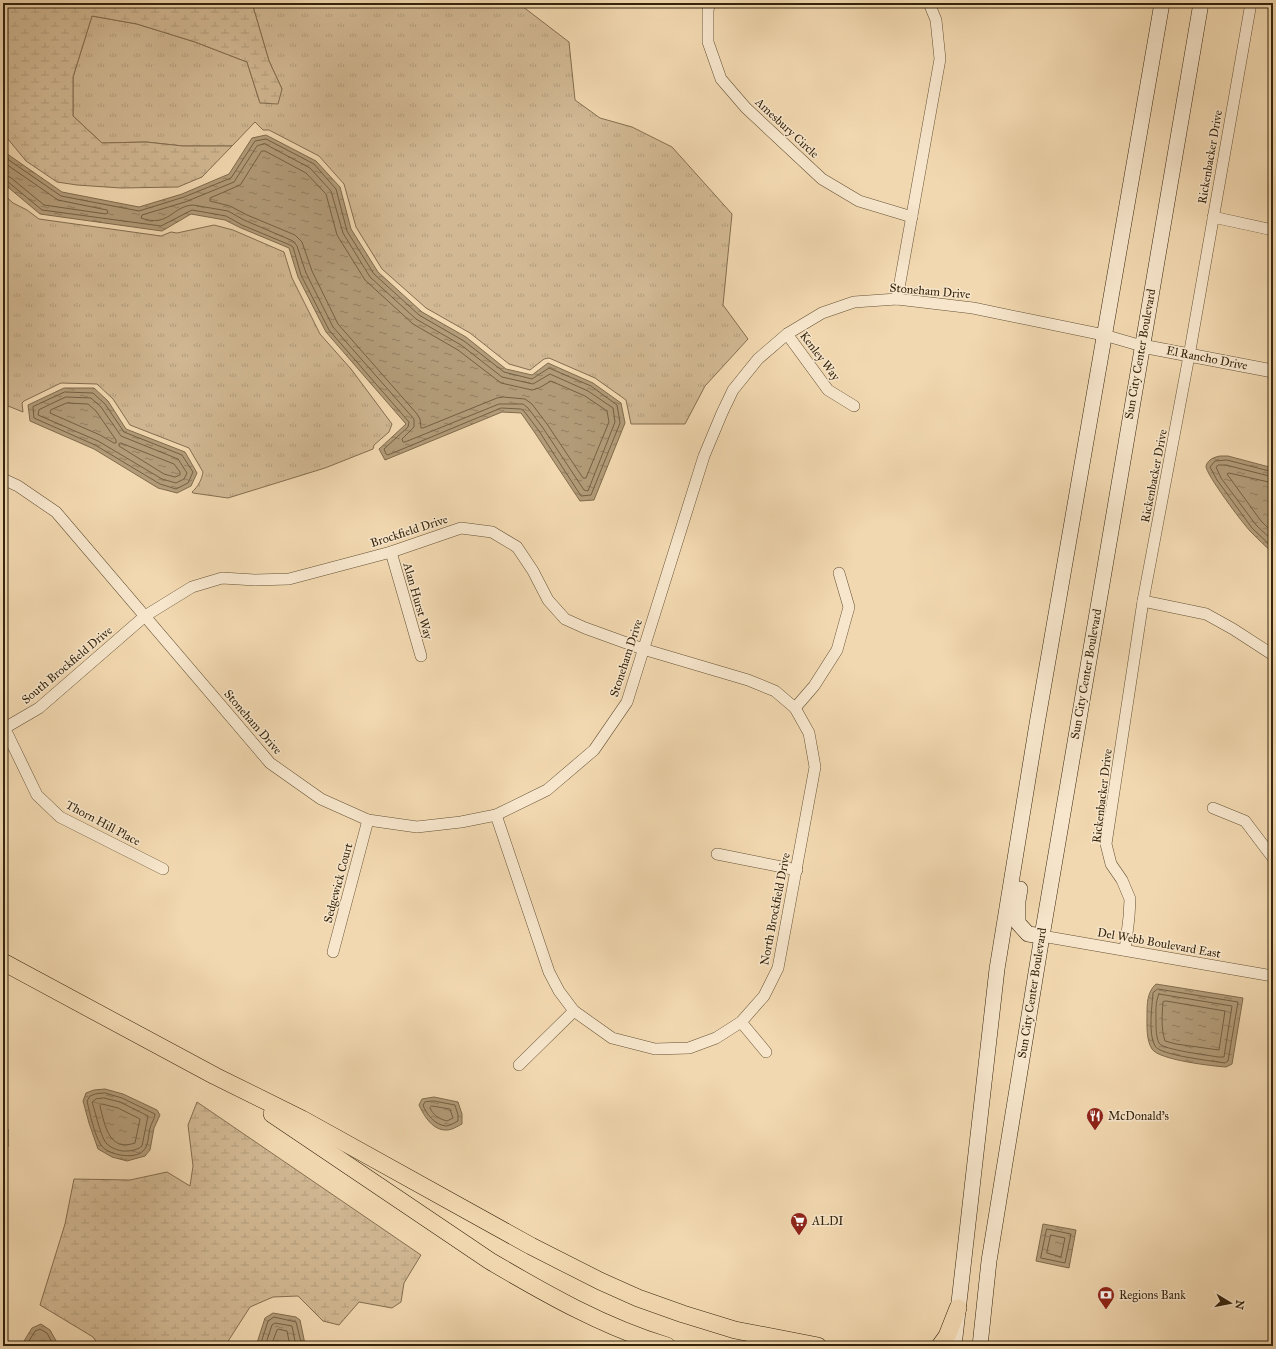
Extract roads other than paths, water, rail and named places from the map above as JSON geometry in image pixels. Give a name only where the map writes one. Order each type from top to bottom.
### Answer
[{"type":"main road","points":[[954,1346],[997,969],[1104,335],[1162,3]]},
{"type":"main road","name":"Sun City Center Boulevard","points":[[980,1346],[989,1261],[1042,936],[1200,3]]},
{"type":"main road","points":[[1038,724],[1040,766],[1018,902],[1018,923],[1028,934],[1042,936]]},
{"type":"main road","points":[[3,962],[215,1076],[302,1119],[531,1246],[600,1281],[638,1298],[735,1330],[818,1346]]},
{"type":"main road","points":[[215,1076],[490,1261],[586,1313],[625,1331],[667,1346]]},
{"type":"main road","points":[[940,1346],[947,1336],[958,1308]]},
{"type":"street","name":"Amesbury Circle","points":[[710,3],[708,10],[708,42],[721,79],[746,108],[822,179],[859,201],[912,217]]},
{"type":"street","points":[[897,299],[940,59],[936,20],[929,3]]},
{"type":"street","name":"Rickenbacker Drive","points":[[1125,950],[1130,899],[1122,880],[1112,864],[1106,844],[1143,601],[1189,356],[1251,3]]},
{"type":"street","points":[[1213,217],[1273,230]]},
{"type":"street","name":"Stoneham Drive","points":[[3,479],[18,486],[56,512],[270,763],[321,799],[368,820],[417,827],[461,822],[496,815],[547,790],[594,750],[627,702],[704,456],[722,413],[733,390],[758,359],[787,334],[822,313],[854,302],[897,299],[973,308],[1104,335],[1142,346]]},
{"type":"street","name":"Kenley Way","points":[[787,334],[828,390],[854,406]]},
{"type":"street","name":"El Rancho Drive","points":[[1142,346],[1273,371]]},
{"type":"street","name":"Brockfield Drive","points":[[145,616],[192,587],[222,578],[255,580],[289,579],[391,552],[461,528],[492,532],[517,547],[533,570],[548,600],[564,619],[643,649]]},
{"type":"street","name":"Alan Hurst Way","points":[[391,552],[421,656]]},
{"type":"street","points":[[795,708],[814,686],[837,650],[849,607],[839,573]]},
{"type":"street","points":[[1143,601],[1206,614],[1233,629],[1273,655]]},
{"type":"street","name":"South Brockfield Drive","points":[[4,729],[39,708],[145,616]]},
{"type":"street","name":"North Brockfield Drive","points":[[496,815],[549,972],[559,991],[574,1011],[612,1038],[654,1049],[689,1048],[716,1038],[741,1022],[764,996],[778,968],[816,767],[810,733],[795,708],[776,691],[748,680],[643,649]]},
{"type":"street","name":"Thorn Hill Place","points":[[4,729],[36,795],[60,816],[163,870]]},
{"type":"street","points":[[1214,808],[1245,820],[1273,858]]},
{"type":"street","name":"Sedgewick Court","points":[[333,952],[368,820]]},
{"type":"street","points":[[717,854],[797,870]]},
{"type":"street","name":"Del Webb Boulevard East","points":[[1042,936],[1273,976]]},
{"type":"street","points":[[519,1065],[574,1011]]},
{"type":"street","points":[[741,1022],[766,1052]]},
{"type":"street","points":[[3,1132],[3,1144]]},
{"type":"water","points":[[266,135],[316,161],[340,187],[351,229],[378,272],[422,312],[466,337],[506,369],[532,375],[548,363],[593,383],[621,403],[625,423],[594,500],[580,501],[521,413],[502,412],[385,460],[379,449],[406,424],[326,332],[298,277],[289,248],[225,220],[191,214],[162,231],[40,214],[3,183],[3,151],[62,192],[139,207],[182,194],[229,174],[252,138]]},
{"type":"water","points":[[64,388],[94,388],[108,401],[126,429],[185,452],[197,473],[191,486],[177,493],[158,488],[94,449],[30,421],[28,405]]},
{"type":"water","points":[[1220,456],[1228,456],[1273,468],[1273,553],[1240,519],[1207,471],[1206,466],[1208,462]]},
{"type":"water","points":[[1156,984],[1243,998],[1232,1064],[1226,1067],[1186,1062],[1157,1053],[1152,1049],[1147,1032],[1147,1007],[1149,994]]},
{"type":"water","points":[[105,1089],[123,1094],[157,1110],[160,1115],[154,1128],[150,1150],[145,1156],[127,1161],[112,1157],[98,1149],[83,1101],[86,1093],[94,1090]]},
{"type":"water","points":[[434,1097],[458,1102],[462,1114],[462,1124],[453,1129],[447,1130],[442,1130],[433,1125],[419,1105],[422,1099]]},
{"type":"water","points":[[1043,1224],[1076,1230],[1069,1268],[1036,1261]]},
{"type":"water","points":[[273,1313],[296,1317],[300,1320],[305,1344],[314,1346],[256,1346],[265,1318]]},
{"type":"water","points":[[41,1324],[50,1330],[59,1346],[21,1346],[32,1328]]},
{"type":"place","name":"McDonald's","points":[[1095,1131]]},
{"type":"place","name":"ALDI","points":[[799,1236]]},
{"type":"place","name":"Regions Bank","points":[[1106,1310]]}]
